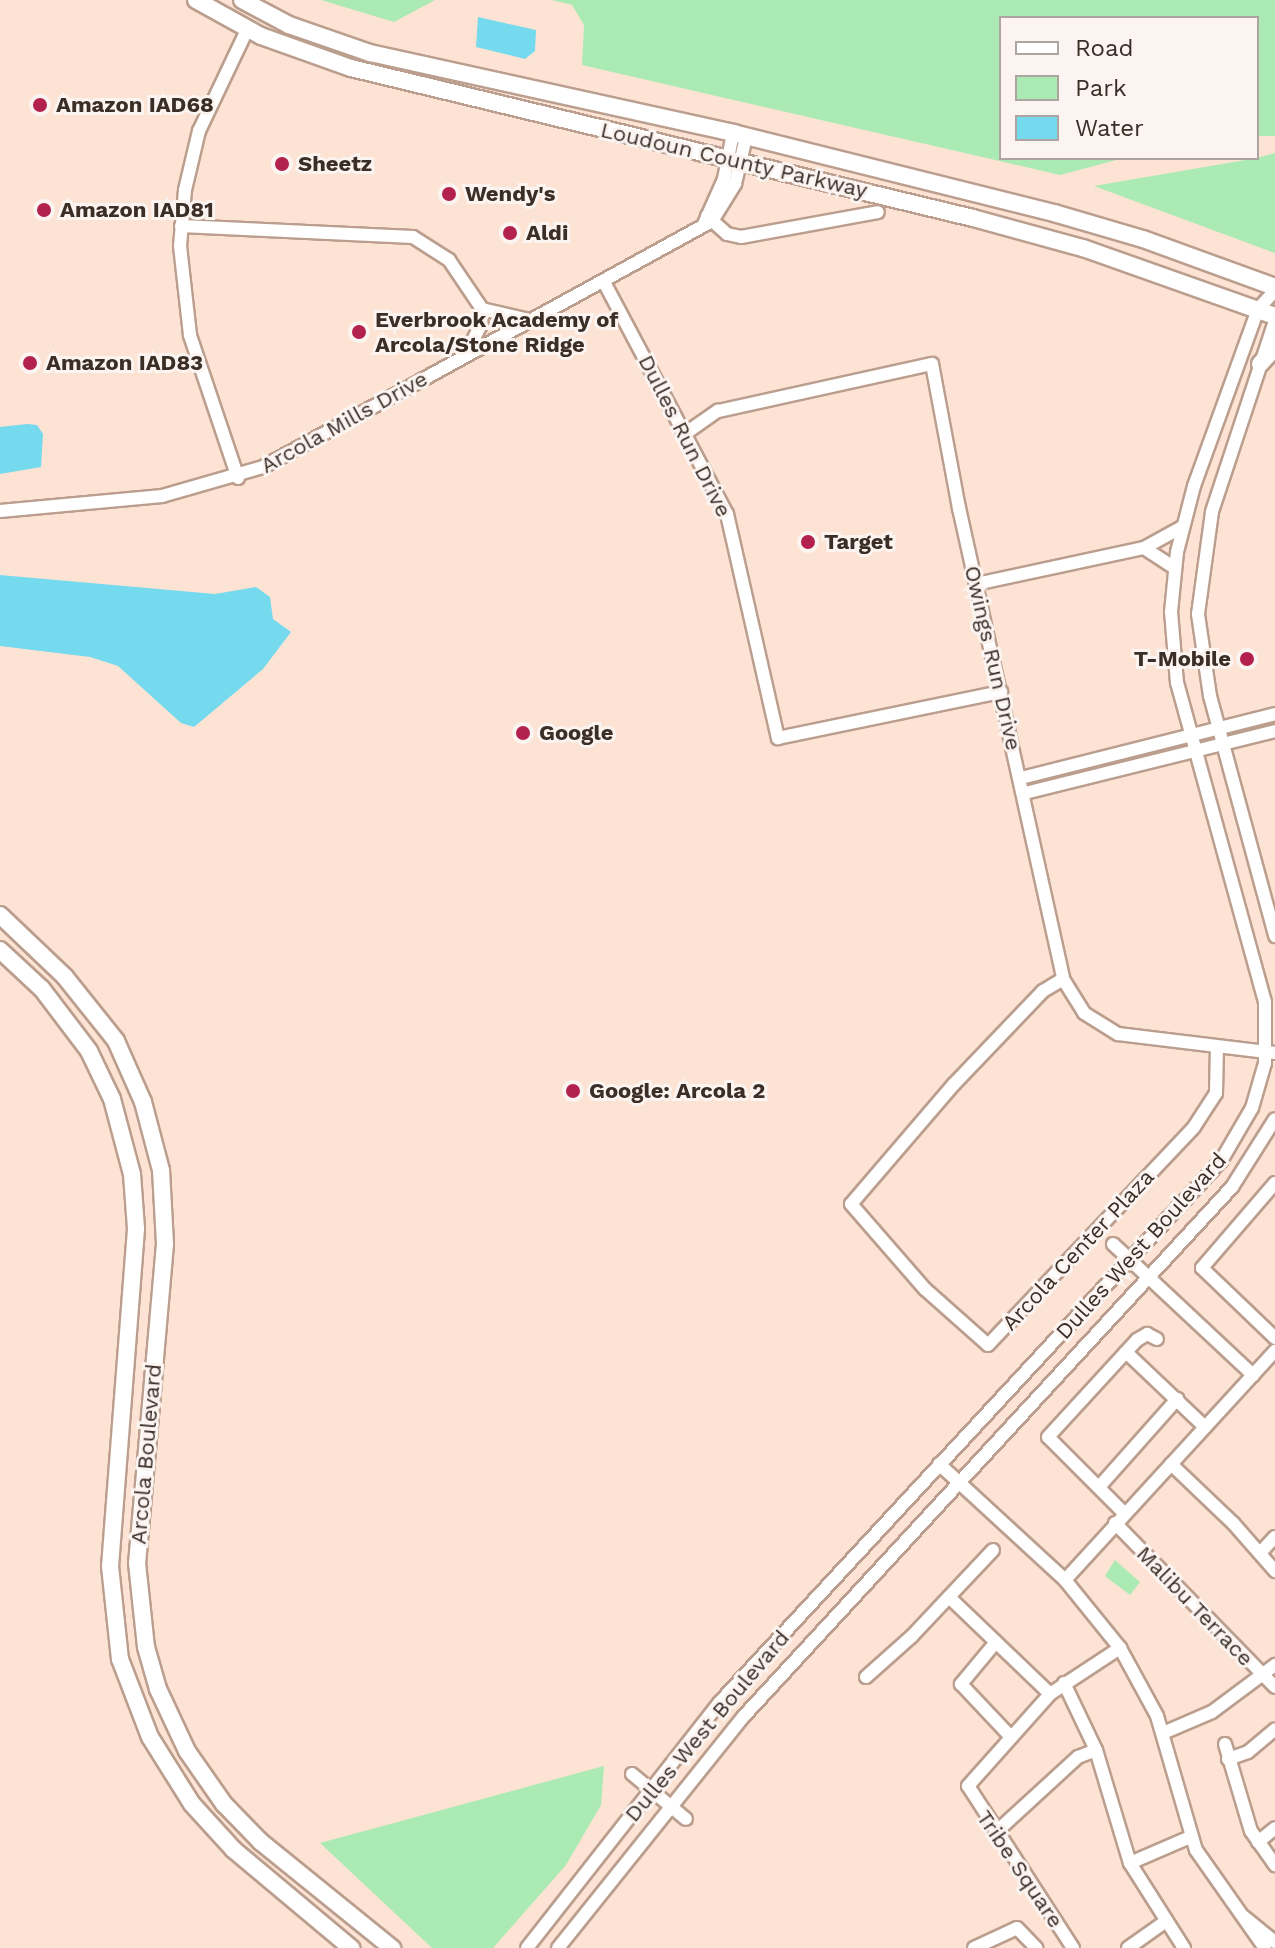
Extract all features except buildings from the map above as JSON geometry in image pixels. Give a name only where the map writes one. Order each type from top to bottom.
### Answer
[{"type":"main road","name":"Loudoun County Parkway","points":[[196,0],[247,30],[374,75],[735,160],[1083,248],[1258,309],[1275,318]]},
{"type":"main road","name":"Loudoun County Parkway","points":[[242,0],[289,25],[370,53],[740,135],[1114,230],[1275,289]]},
{"type":"main road","points":[[247,30],[265,19],[289,25]]},
{"type":"main road","points":[[1260,364],[1275,348]]},
{"type":"main road","name":"Arcola Boulevard","points":[[0,915],[65,977],[116,1041],[143,1102],[161,1170],[165,1244],[137,1563],[146,1647],[158,1689],[187,1751],[224,1804],[261,1842],[392,1948]]},
{"type":"main road","name":"Arcola Boulevard","points":[[0,950],[42,989],[89,1051],[112,1099],[132,1174],[136,1229],[110,1552],[120,1659],[150,1737],[192,1804],[234,1850],[351,1948]]},
{"type":"street","points":[[238,478],[190,335],[181,226],[199,131],[247,30]]},
{"type":"street","name":"Arcola Mills Drive","points":[[0,511],[162,496],[238,478],[604,282],[707,221],[729,200],[740,135]]},
{"type":"street","points":[[707,221],[727,234],[741,237],[878,212]]},
{"type":"street","points":[[181,226],[413,237],[449,260],[482,309],[507,318],[533,319]]},
{"type":"street","name":"Dulles Run Drive","points":[[604,282],[686,433],[730,523],[778,738],[1001,692]]},
{"type":"street","name":"Dulles West Boulevard","points":[[527,1948],[720,1702],[1233,1146],[1252,1108],[1271,1052],[1263,994],[1173,661],[1175,568],[1182,527],[1258,309],[1275,289]]},
{"type":"street","points":[[464,357],[481,324],[482,309]]},
{"type":"street","points":[[1275,318],[1212,512],[1200,578],[1201,654],[1275,936]]},
{"type":"street","name":"Owings Run Drive","points":[[686,433],[718,411],[932,364],[976,584],[1025,793],[1063,979],[1084,1013],[1108,1030],[1271,1052]]},
{"type":"street","points":[[976,584],[1144,548],[1182,527]]},
{"type":"street","points":[[1144,548],[1175,568]]},
{"type":"street","points":[[1021,778],[1275,714]]},
{"type":"street","points":[[1025,793],[1275,731]]},
{"type":"street","name":"Arcola Center Plaza","points":[[1063,979],[1043,991],[954,1084],[851,1204],[925,1289],[988,1345],[1194,1127],[1216,1093],[1217,1047]]},
{"type":"street","name":"Dulles West Boulevard","points":[[558,1948],[764,1693],[1249,1166],[1275,1119]]},
{"type":"street","points":[[1275,1183],[1202,1268],[1275,1338]]},
{"type":"street","points":[[1113,1244],[1253,1375]]},
{"type":"street","points":[[1124,1513],[1048,1437],[1142,1336],[1157,1339]]},
{"type":"street","points":[[1065,1580],[1275,1351]]},
{"type":"street","points":[[1126,1352],[1205,1427]]},
{"type":"street","points":[[1099,1487],[1177,1399]]},
{"type":"street","points":[[939,1464],[1065,1580],[1120,1648],[1163,1733],[1190,1837],[1207,1871],[1265,1948]]},
{"type":"street","points":[[1171,1464],[1275,1571]]},
{"type":"street","name":"Malibu Terrace","points":[[1115,1523],[1275,1687]]},
{"type":"street","points":[[1260,1553],[1275,1537]]},
{"type":"street","points":[[866,1677],[993,1550]]},
{"type":"street","points":[[949,1597],[1050,1694]]},
{"type":"street","points":[[996,1642],[961,1684],[1011,1737]]},
{"type":"street","name":"Tribe Square","points":[[1073,1948],[995,1833],[968,1786],[1050,1694],[1120,1648]]},
{"type":"street","points":[[1163,1733],[1212,1712],[1275,1665]]},
{"type":"street","points":[[1064,1683],[1096,1750],[1130,1863],[1184,1948]]},
{"type":"street","points":[[1228,1759],[1248,1752],[1275,1729]]},
{"type":"street","points":[[1225,1744],[1258,1842],[1275,1865]]},
{"type":"street","points":[[995,1833],[1066,1767],[1096,1750]]},
{"type":"street","points":[[632,1774],[686,1819]]},
{"type":"street","points":[[1258,1842],[1275,1828]]},
{"type":"street","points":[[1130,1863],[1190,1837]]},
{"type":"street","points":[[1242,1916],[1275,1942]]},
{"type":"street","points":[[1128,1948],[1166,1921]]},
{"type":"street","points":[[974,1948],[1017,1928],[1036,1948]]},
{"type":"green space","points":[[321,0],[435,0],[394,22]]},
{"type":"green space","points":[[552,0],[1275,0],[1275,136],[1259,136],[1259,16],[999,16],[999,160],[1116,160],[1060,175],[582,65],[584,25],[572,5]]},
{"type":"green space","points":[[1275,153],[1275,253],[1094,186],[1259,160]]},
{"type":"green space","points":[[1115,1560],[1140,1582],[1130,1595],[1105,1576]]},
{"type":"green space","points":[[604,1766],[601,1805],[566,1865],[493,1948],[432,1948],[320,1843]]},
{"type":"water","points":[[478,17],[536,30],[535,51],[525,59],[476,47]]},
{"type":"water","points":[[37,425],[43,434],[41,467],[0,474],[0,427]]},
{"type":"water","points":[[0,575],[215,594],[256,587],[270,597],[273,619],[291,632],[263,669],[194,727],[181,723],[118,666],[90,657],[0,646]]},
{"type":"place","name":"Amazon IAD68","points":[[40,105]]},
{"type":"place","name":"Sheetz","points":[[282,164]]},
{"type":"place","name":"Wendy's","points":[[449,194]]},
{"type":"place","name":"Amazon IAD81","points":[[44,210]]},
{"type":"place","name":"Aldi","points":[[510,233]]},
{"type":"place","name":"Everbrook Academy of Arcola/Stone Ridge","points":[[359,332]]},
{"type":"place","name":"Amazon IAD83","points":[[30,363]]},
{"type":"place","name":"Target","points":[[808,542]]},
{"type":"place","name":"T-Mobile","points":[[1247,659]]},
{"type":"place","name":"Google","points":[[523,733]]},
{"type":"place","name":"Google: Arcola 2","points":[[573,1091]]}]
